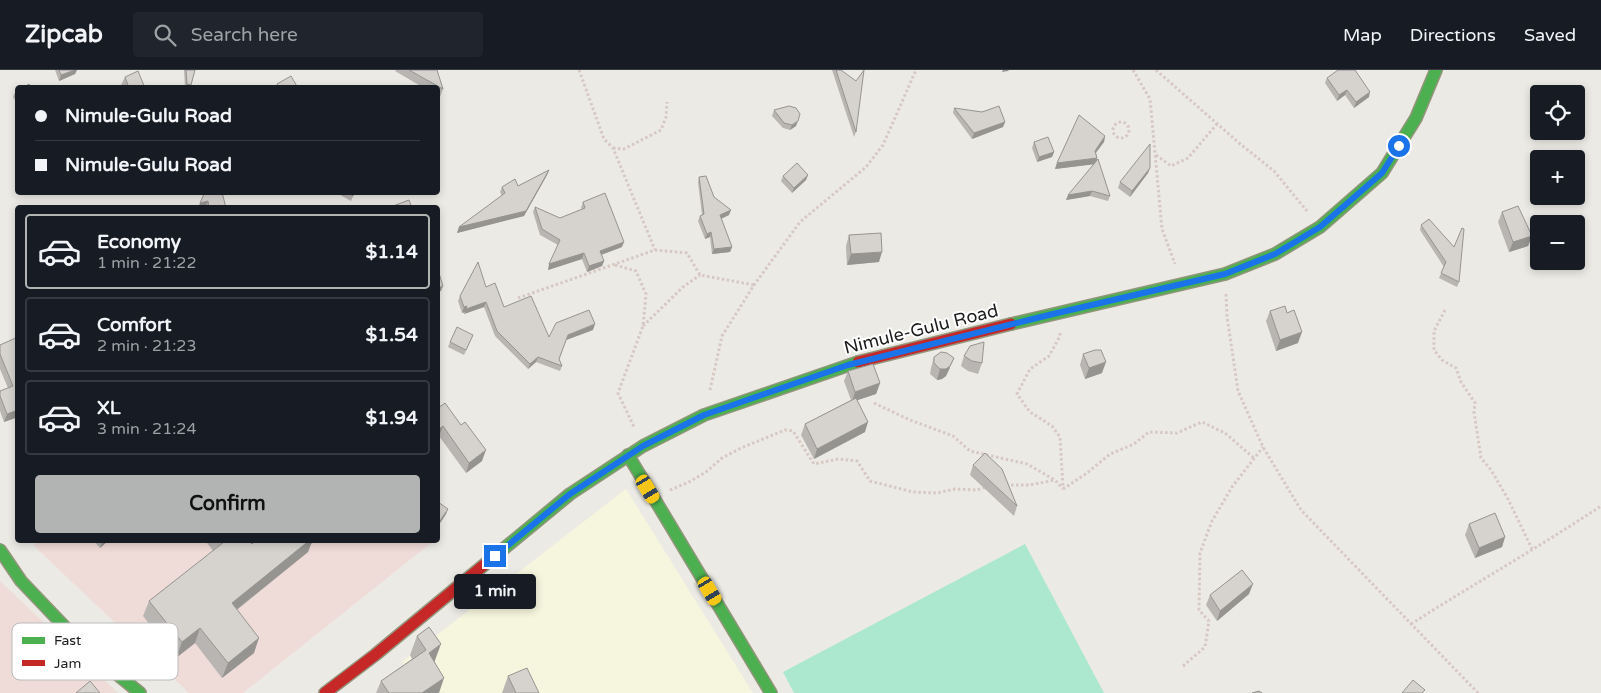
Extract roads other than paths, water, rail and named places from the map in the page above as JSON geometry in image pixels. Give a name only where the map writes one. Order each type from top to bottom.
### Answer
[{"type":"main road","name":"Nimule-Gulu Road","points":[[325,693],[375,655],[570,494],[643,446],[704,415],[848,365],[1225,274],[1275,254],[1320,227],[1382,173],[1416,118],[1436,70]]},
{"type":"main road","points":[[628,455],[771,693]]},
{"type":"main road","points":[[0,550],[21,580],[61,623]]},
{"type":"main road","points":[[124,680],[140,693]]}]
